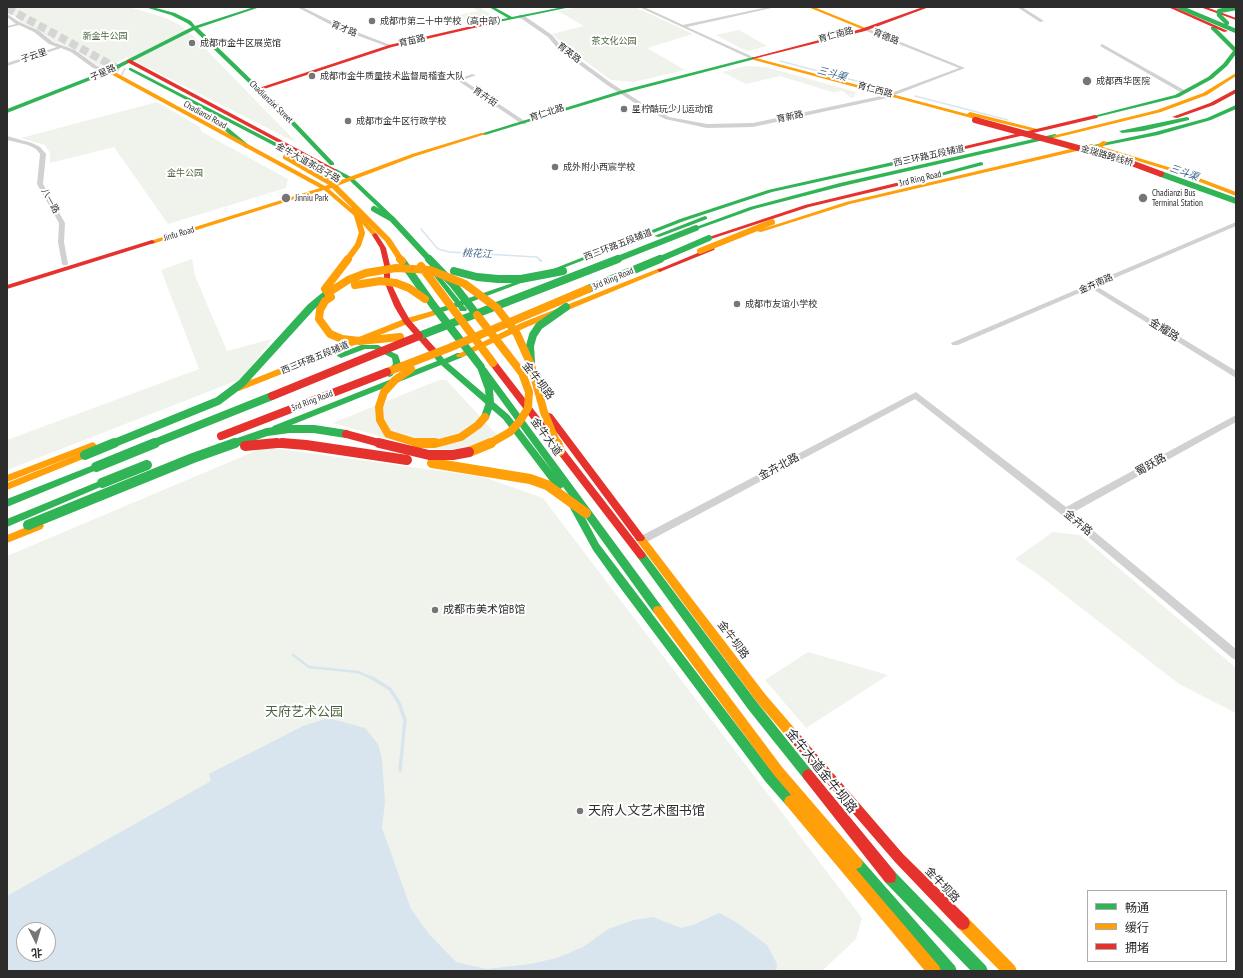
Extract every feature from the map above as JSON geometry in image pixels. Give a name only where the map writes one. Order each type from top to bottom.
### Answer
[{"type":"main road","name":"Chadianzixi Street","points":[[147,7],[184,18],[196,27],[291,121],[321,154],[349,177]]},
{"type":"main road","name":"子星路","points":[[7,111],[109,71],[128,68],[196,27],[258,7]]},
{"type":"main road","name":"育英路","points":[[491,7],[516,17]]},
{"type":"main road","name":"育苗路","points":[[259,90],[391,46],[516,17],[569,7]]},
{"type":"main road","name":"育德路","points":[[810,7],[864,28]]},
{"type":"main road","name":"育仁南路","points":[[751,58],[864,28],[921,7]]},
{"type":"main road","points":[[864,28],[927,7]]},
{"type":"main road","points":[[1170,7],[1206,15],[1211,14],[1207,8]]},
{"type":"main road","points":[[1179,7],[1213,24],[1236,51]]},
{"type":"main road","points":[[1193,7],[1236,17]]},
{"type":"main road","points":[[1207,8],[1236,17]]},
{"type":"main road","points":[[1186,11],[1213,24],[1236,31]]},
{"type":"main road","points":[[1186,11],[1236,31]]},
{"type":"main road","points":[[1236,17],[1219,11],[1218,15],[1236,31]]},
{"type":"main road","name":"西三环路五段辅道","points":[[7,479],[407,321],[459,305],[514,285],[682,220],[770,191],[1151,104],[1184,92],[1210,78],[1225,65],[1236,51]]},
{"type":"main road","name":"育仁北路","points":[[349,177],[402,156],[523,122],[620,91],[751,58]]},
{"type":"main road","name":"育仁西路","points":[[751,58],[976,119]]},
{"type":"main road","points":[[1221,80],[1236,62]]},
{"type":"main road","points":[[128,68],[200,98],[267,136],[349,177]]},
{"type":"main road","name":"Chadianzi Road","points":[[128,68],[216,121],[290,156]]},
{"type":"main road","name":"金牛大道茶店子路","points":[[128,68],[244,129],[290,156],[331,183],[388,240],[433,305]]},
{"type":"main road","points":[[109,71],[320,186],[360,218],[377,238],[383,248],[387,265],[387,281],[392,294],[407,321],[443,363],[506,417],[576,507],[596,547],[619,579],[769,777],[934,971]]},
{"type":"main road","points":[[1221,80],[1236,74]]},
{"type":"main road","name":"3rd Ring Road","points":[[7,502],[96,468],[437,329],[696,228],[752,208],[842,184],[1126,120],[1205,94],[1221,80]]},
{"type":"main road","name":"3rd Ring Road","points":[[213,440],[449,348],[709,238],[776,215],[851,195],[1176,117],[1212,104],[1236,91]]},
{"type":"main road","points":[[893,97],[924,102],[1024,128],[1043,129]]},
{"type":"main road","points":[[893,97],[905,104],[1007,132],[1010,137]]},
{"type":"main road","points":[[200,98],[244,129]]},
{"type":"main road","points":[[1122,131],[1143,129],[1178,122],[1225,105],[1236,99]]},
{"type":"main road","points":[[7,540],[353,396],[443,363],[524,325],[707,250],[813,214],[1105,142],[1169,130],[1209,119],[1236,107]]},
{"type":"main road","name":"金瑞路跨线桥","points":[[976,119],[1130,159],[1236,197]]},
{"type":"main road","name":"金瑞路跨线桥","points":[[976,119],[1126,161],[1236,201]]},
{"type":"main road","points":[[216,121],[248,147]]},
{"type":"main road","points":[[1105,142],[1100,145],[1101,148],[1176,171],[1236,194]]},
{"type":"main road","points":[[1068,151],[1085,152],[1150,172],[1236,204]]},
{"type":"main road","name":"金牛大道茶店子路","points":[[290,156],[340,179],[374,209],[415,258],[447,302]]},
{"type":"main road","name":"Jinfu Road","points":[[7,282],[349,177]]},
{"type":"main road","name":"金牛坝路","points":[[349,177],[396,222],[459,305],[491,340],[761,698],[899,858],[1010,971]]},
{"type":"main road","points":[[770,191],[842,184]]},
{"type":"main road","name":"Jinfu Road","points":[[7,287],[320,186]]},
{"type":"main road","points":[[531,365],[530,346],[533,335],[539,326],[551,316],[570,305],[772,222],[851,195]]},
{"type":"main road","points":[[7,487],[218,401],[242,383],[311,307],[358,245],[362,233],[360,220],[353,204]]},
{"type":"main road","points":[[417,246],[446,268],[460,273],[498,279],[521,279],[548,276],[572,269],[690,223],[720,214],[752,208]]},
{"type":"main road","points":[[7,532],[28,525],[193,458],[267,432],[289,429],[314,429],[339,432],[407,451],[429,455],[453,455],[477,450],[497,441],[510,432],[520,421],[528,408],[529,392],[522,373],[453,284],[392,219],[374,209]]},
{"type":"main road","points":[[311,307],[334,288],[348,280],[366,273],[396,268],[430,270],[466,284],[497,308],[516,334],[531,365],[544,412],[560,451]]},
{"type":"main road","points":[[433,305],[409,288],[396,283],[380,281],[363,284],[334,294],[325,301],[320,310],[319,319],[330,334],[342,339],[360,341],[396,338],[437,329]]},
{"type":"main road","points":[[514,285],[487,302],[483,310],[486,318],[496,326],[505,328],[524,325]]},
{"type":"main road","name":"金牛大道","points":[[447,302],[656,575]]},
{"type":"main road","name":"金牛大道","points":[[433,305],[481,367],[638,584],[763,751]]},
{"type":"main road","points":[[276,373],[316,364],[364,347],[375,347],[390,353],[394,357],[397,364],[393,371],[353,396]]},
{"type":"main road","points":[[449,348],[413,367],[395,380],[384,392],[379,407],[380,420],[388,434],[420,444],[439,443],[460,437],[478,425],[486,416],[490,403],[489,389],[481,367]]},
{"type":"main road","points":[[193,458],[254,445],[279,443],[314,446],[530,479],[553,488],[586,513]]},
{"type":"main road","points":[[7,523],[154,462]]},
{"type":"main road","name":"金牛大道金牛坝路","points":[[656,575],[752,705],[888,875],[981,971]]},
{"type":"main road","points":[[785,725],[798,762]]},
{"type":"main road","points":[[763,751],[769,777]]},
{"type":"main road","points":[[763,751],[950,971]]},
{"type":"main road","points":[[878,887],[892,921]]},
{"type":"street","name":"育才路","points":[[299,7],[339,27],[391,46]]},
{"type":"street","name":"育仁西路","points":[[641,7],[751,58]]},
{"type":"street","points":[[683,26],[774,7]]},
{"type":"street","points":[[1019,7],[1042,21]]},
{"type":"street","points":[[7,15],[19,24],[36,31],[51,43],[73,51],[95,67],[109,71]]},
{"type":"street","name":"育英路","points":[[516,17],[550,36],[560,48],[620,91]]},
{"type":"street","points":[[7,27],[19,24]]},
{"type":"street","name":"育德路","points":[[864,28],[963,68]]},
{"type":"street","points":[[1102,45],[1184,92]]},
{"type":"street","name":"子云里","points":[[7,65],[61,47]]},
{"type":"street","name":"育新路","points":[[620,91],[667,118],[694,124],[722,127],[760,123],[893,97],[963,68]]},
{"type":"street","name":"育卉街","points":[[474,76],[459,80],[523,122]]},
{"type":"street","name":"八一路","points":[[7,138],[30,144],[38,148],[43,154],[40,184],[62,223],[61,242],[64,264]]},
{"type":"street","name":"金卉南路","points":[[955,342],[1092,286],[1236,224]]},
{"type":"street","name":"金耀路","points":[[1092,286],[1236,375]]},
{"type":"street","name":"金卉北路","points":[[642,540],[916,395]]},
{"type":"street","name":"金卉路","points":[[916,395],[1065,512],[1236,655]]},
{"type":"street","name":"蜀跃路","points":[[1065,512],[1236,418]]},
{"type":"green space","name":"新金牛公园","points":[[7,7],[129,7],[166,18],[180,25],[193,36],[297,143],[127,57],[106,68],[101,68],[77,50],[53,41],[37,29],[21,23],[16,17],[7,13]]},
{"type":"green space","points":[[472,7],[479,7],[496,17],[492,22],[474,25],[459,15],[478,11]]},
{"type":"green space","name":"茶文化公园","points":[[580,7],[635,7],[693,34],[647,48],[685,70],[634,82],[611,80],[566,47],[552,34],[584,26],[558,11]]},
{"type":"green space","points":[[739,30],[767,46],[748,51],[716,35]]},
{"type":"green space","points":[[746,66],[766,67],[856,92],[854,97],[851,98],[843,91],[832,92],[780,76],[746,84],[722,72]]},
{"type":"green space","name":"金牛公园","points":[[157,102],[200,127],[202,132],[288,179],[286,188],[168,224],[114,147],[50,163],[50,153],[45,145],[21,138]]},
{"type":"green space","points":[[192,259],[195,276],[227,351],[272,339],[241,379],[7,470],[7,440],[199,369],[161,270]]},
{"type":"green space","points":[[439,380],[446,380],[498,436],[463,449],[423,449],[333,423]]},
{"type":"green space","name":"天府艺术公园","points":[[265,447],[484,477],[543,498],[862,918],[856,939],[822,971],[7,971],[7,556]]},
{"type":"green space","points":[[1053,532],[1080,535],[1236,668],[1236,713],[1179,684],[1039,575],[1015,559]]},
{"type":"green space","points":[[808,652],[888,675],[806,728],[765,680]]},
{"type":"shaded area","points":[[328,718],[365,728],[378,744],[382,759],[385,802],[382,828],[411,909],[429,934],[456,962],[487,969],[530,964],[557,958],[583,947],[608,929],[634,920],[653,917],[681,928],[693,925],[719,913],[736,922],[767,945],[777,964],[776,971],[7,971],[7,896],[211,781],[209,774],[303,726]]},
{"type":"waterway","name":"三斗渠","points":[[780,61],[883,88]]},
{"type":"waterway","name":"三斗渠","points":[[915,96],[1008,120]]},
{"type":"waterway","name":"桃花江","points":[[421,229],[438,249],[449,252],[537,257],[541,261]]},
{"type":"waterway","points":[[293,655],[309,667],[358,672],[373,678]]},
{"type":"waterway","points":[[373,678],[390,689],[399,703],[405,720],[400,770]]},
{"type":"tunnel","points":[[7,8],[124,72]]},
{"type":"traffic: fast","points":[[147,7],[173,14],[189,22],[291,121],[332,164]]},
{"type":"traffic: fast","points":[[7,111],[109,71],[196,27],[258,7]]},
{"type":"traffic: fast","points":[[491,7],[511,18]]},
{"type":"traffic: fast","points":[[489,23],[569,7]]},
{"type":"traffic: fast","points":[[1179,7],[1236,31]]},
{"type":"traffic: fast","points":[[1227,23],[1219,15],[1219,11],[1236,8]]},
{"type":"traffic: fast","points":[[1213,28],[1236,51]]},
{"type":"traffic: fast","points":[[1095,117],[1177,96],[1210,78],[1225,65],[1236,51]]},
{"type":"traffic: fast","points":[[483,134],[622,92],[753,58]]},
{"type":"traffic: fast","points":[[131,69],[294,154]]},
{"type":"traffic: fast","points":[[1092,146],[1156,134],[1209,119],[1236,107]]},
{"type":"traffic: fast","points":[[1122,131],[1143,129],[1187,119]]},
{"type":"traffic: fast","points":[[219,123],[248,147]]},
{"type":"traffic: fast","points":[[696,228],[752,208],[842,184],[1055,136]]},
{"type":"traffic: fast","points":[[551,271],[682,220],[770,191],[897,163]]},
{"type":"traffic: fast","points":[[929,177],[981,164]]},
{"type":"traffic: fast","points":[[334,170],[351,179],[392,218]]},
{"type":"traffic: fast","points":[[1161,174],[1236,201]]},
{"type":"traffic: fast","points":[[374,209],[392,219],[453,284],[477,315]]},
{"type":"traffic: fast","points":[[657,236],[705,218]]},
{"type":"traffic: fast","points":[[419,336],[696,228]]},
{"type":"traffic: fast","points":[[588,289],[709,238]]},
{"type":"traffic: fast","points":[[402,261],[433,305],[481,367],[489,389],[490,403],[485,417]]},
{"type":"traffic: fast","points":[[454,271],[477,277],[498,279],[521,279],[563,271]]},
{"type":"traffic: fast","points":[[434,272],[463,309]]},
{"type":"traffic: fast","points":[[439,311],[526,280]]},
{"type":"traffic: fast","points":[[85,455],[218,401],[242,383],[311,307],[328,293]]},
{"type":"traffic: fast","points":[[531,362],[530,346],[533,335],[539,326],[566,307]]},
{"type":"traffic: fast","points":[[341,356],[364,347],[375,347],[395,357],[397,364],[389,374]]},
{"type":"traffic: fast","points":[[435,353],[443,363],[506,417],[559,487]]},
{"type":"traffic: fast","points":[[276,428],[460,355]]},
{"type":"traffic: fast","points":[[483,370],[658,610]]},
{"type":"traffic: fast","points":[[96,467],[272,396]]},
{"type":"traffic: fast","points":[[28,525],[193,458],[267,432],[289,429],[314,429],[346,434]]},
{"type":"traffic: fast","points":[[102,483],[147,465]]},
{"type":"traffic: fast","points":[[7,503],[96,467]]},
{"type":"traffic: fast","points":[[7,523],[102,483]]},
{"type":"traffic: fast","points":[[574,506],[596,547],[619,579],[769,777],[790,801]]},
{"type":"traffic: fast","points":[[641,555],[752,705],[808,775]]},
{"type":"traffic: fast","points":[[857,863],[950,971]]},
{"type":"traffic: fast","points":[[890,877],[981,971]]},
{"type":"traffic: slow","points":[[810,7],[866,29]]},
{"type":"traffic: slow","points":[[756,59],[977,118]]},
{"type":"traffic: slow","points":[[109,71],[325,188],[360,218],[375,235]]},
{"type":"traffic: slow","points":[[1055,136],[1159,111],[1205,94],[1236,74]]},
{"type":"traffic: slow","points":[[970,114],[1034,129]]},
{"type":"traffic: slow","points":[[152,242],[325,188],[414,155],[483,134]]},
{"type":"traffic: slow","points":[[1105,142],[1100,145],[1101,148],[1176,171],[1236,194]]},
{"type":"traffic: slow","points":[[759,231],[848,203],[1092,146]]},
{"type":"traffic: slow","points":[[286,157],[331,183],[388,240],[402,261]]},
{"type":"traffic: slow","points":[[325,289],[358,245],[362,233],[355,209]]},
{"type":"traffic: slow","points":[[700,251],[772,222]]},
{"type":"traffic: slow","points":[[421,266],[493,363]]},
{"type":"traffic: slow","points":[[328,293],[348,280],[366,273],[396,268],[430,270],[465,284],[497,308],[517,334],[531,365],[544,412],[560,451]]},
{"type":"traffic: slow","points":[[460,355],[524,325],[660,270]]},
{"type":"traffic: slow","points":[[355,285],[380,281],[396,283],[409,288],[425,299]]},
{"type":"traffic: slow","points":[[387,372],[449,348],[588,289]]},
{"type":"traffic: slow","points":[[331,297],[325,301],[320,310],[319,319],[330,334],[342,339],[360,341],[400,337]]},
{"type":"traffic: slow","points":[[236,389],[407,321],[439,311]]},
{"type":"traffic: slow","points":[[469,452],[497,441],[510,432],[520,421],[528,408],[529,392],[522,373],[477,315]]},
{"type":"traffic: slow","points":[[411,369],[395,380],[384,392],[379,407],[380,420],[388,434],[420,444],[439,443],[461,437],[478,425],[485,417]]},
{"type":"traffic: slow","points":[[7,479],[93,445]]},
{"type":"traffic: slow","points":[[7,487],[85,455]]},
{"type":"traffic: slow","points":[[432,463],[530,479],[547,485],[586,513]]},
{"type":"traffic: slow","points":[[7,539],[39,526]]},
{"type":"traffic: slow","points":[[640,538],[761,698],[797,740]]},
{"type":"traffic: slow","points":[[658,610],[778,771],[857,863]]},
{"type":"traffic: slow","points":[[790,801],[934,971]]},
{"type":"traffic: slow","points":[[963,923],[1010,971]]},
{"type":"traffic: jam","points":[[753,58],[863,30],[927,7]]},
{"type":"traffic: jam","points":[[1170,7],[1226,31]]},
{"type":"traffic: jam","points":[[1202,7],[1236,19]]},
{"type":"traffic: jam","points":[[259,89],[391,46],[489,23]]},
{"type":"traffic: jam","points":[[129,61],[334,170]]},
{"type":"traffic: jam","points":[[1175,117],[1212,104],[1236,91]]},
{"type":"traffic: jam","points":[[897,163],[1095,117]]},
{"type":"traffic: jam","points":[[975,120],[1126,161],[1161,174]]},
{"type":"traffic: jam","points":[[709,238],[807,206],[929,177]]},
{"type":"traffic: jam","points":[[375,235],[383,248],[387,265],[387,281],[398,306],[407,321],[435,353]]},
{"type":"traffic: jam","points":[[7,287],[152,242]]},
{"type":"traffic: jam","points":[[660,270],[712,249]]},
{"type":"traffic: jam","points":[[272,396],[419,336]]},
{"type":"traffic: jam","points":[[493,363],[641,555]]},
{"type":"traffic: jam","points":[[221,436],[387,372]]},
{"type":"traffic: jam","points":[[549,416],[640,538]]},
{"type":"traffic: jam","points":[[346,434],[407,451],[429,455],[453,455],[469,452]]},
{"type":"traffic: jam","points":[[245,446],[279,443],[306,445],[407,460]]},
{"type":"traffic: jam","points":[[797,740],[899,858],[963,923]]},
{"type":"traffic: jam","points":[[808,775],[890,877]]},
{"type":"place","name":"成都市第二十中学校（高中部）","points":[[372,21]]},
{"type":"place","name":"成都市金牛区展览馆","points":[[192,43]]},
{"type":"place","name":"成都市金牛质量技术监督局稽查大队","points":[[312,76]]},
{"type":"place","name":"成都西华医院","points":[[1087,81]]},
{"type":"place","name":"星柠酷玩少儿运动馆","points":[[624,109]]},
{"type":"place","name":"成都市金牛区行政学校","points":[[348,121]]},
{"type":"place","name":"成外附小西宸学校","points":[[555,167]]},
{"type":"place","name":"Jinniu Park","points":[[286,198]]},
{"type":"place","name":"Chadianzi Bus Terminal Station","points":[[1143,198]]},
{"type":"place","name":"成都市友谊小学校","points":[[737,304]]},
{"type":"place","name":"成都市美术馆B馆","points":[[435,610]]},
{"type":"place","name":"天府人文艺术图书馆","points":[[580,811]]}]
